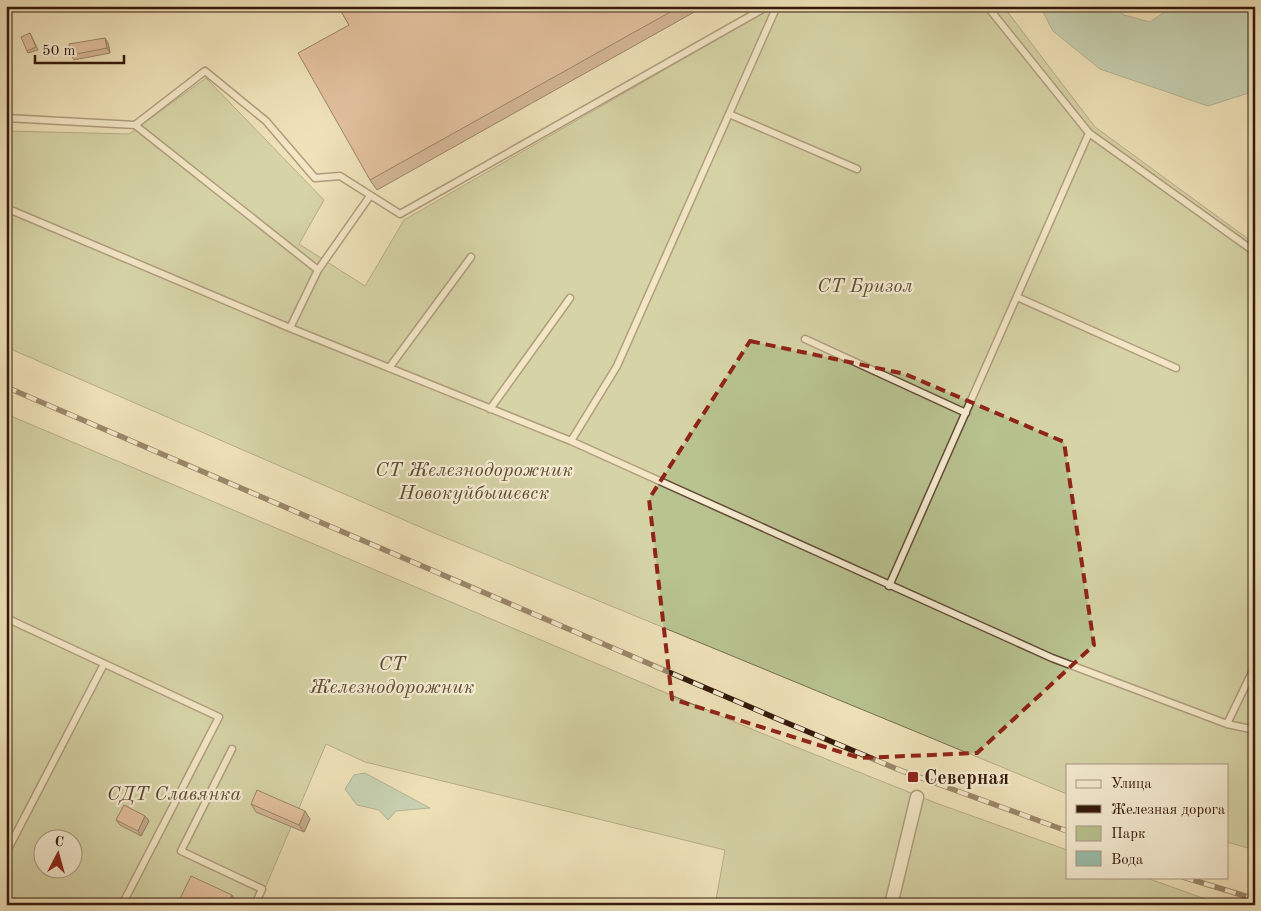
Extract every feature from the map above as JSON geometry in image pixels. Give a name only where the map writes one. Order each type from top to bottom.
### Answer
[{"type":"street","points":[[891,905],[917,797]]},
{"type":"lane","points":[[135,125],[205,71],[266,121],[315,178],[340,176],[400,214],[768,6]]},
{"type":"lane","points":[[571,442],[617,366],[777,6]]},
{"type":"lane","points":[[987,6],[1089,133],[1255,252]]},
{"type":"lane","points":[[729,114],[857,169]]},
{"type":"lane","points":[[6,118],[135,125],[318,270]]},
{"type":"lane","points":[[890,586],[1089,133]]},
{"type":"lane","points":[[290,328],[318,270],[370,196]]},
{"type":"lane","points":[[6,208],[290,328],[571,442],[1052,658],[1227,724],[1255,730]]},
{"type":"lane","points":[[389,368],[471,257]]},
{"type":"lane","points":[[1017,297],[1176,368]]},
{"type":"lane","points":[[490,409],[570,298]]},
{"type":"lane","points":[[805,339],[966,413]]},
{"type":"lane","points":[[6,618],[219,717],[122,905]]},
{"type":"lane","points":[[6,854],[104,664]]},
{"type":"lane","points":[[1227,724],[1255,666]]},
{"type":"lane","points":[[232,749],[181,851],[262,889],[255,905]]},
{"type":"highlighted area","points":[[750,341],[905,374],[1064,442],[1094,645],[977,753],[860,758],[672,699],[649,499]]},
{"type":"green space","name":"СТ Бризол","points":[[775,6],[1003,6],[1095,127],[1255,244],[1255,850],[1228,842],[1228,764],[1066,764],[1066,794],[434,533],[6,347],[6,131],[129,134],[206,78],[324,200],[299,244],[365,286],[404,220]]},
{"type":"green space","name":"СТ Железнодорожник","points":[[6,414],[761,733],[936,803],[1066,850],[1066,878],[1147,878],[1222,905],[715,905],[725,850],[365,762],[326,744],[258,905],[6,905]]},
{"type":"water","points":[[1040,6],[1112,6],[1124,15],[1150,22],[1173,6],[1255,6],[1255,91],[1208,106],[1100,69],[1053,31]]},
{"type":"water","points":[[365,773],[430,808],[396,811],[388,820],[379,810],[357,805],[345,789],[354,775]]},
{"type":"building","points":[[338,6],[681,6],[370,180],[298,53],[349,25]]},
{"type":"building","points":[[30,33],[36,47],[27,51],[21,37]]},
{"type":"building","points":[[105,38],[107,48],[71,55],[69,44]]},
{"type":"building","points":[[257,790],[305,811],[299,825],[251,804]]},
{"type":"building","points":[[124,805],[145,816],[138,831],[116,820]]},
{"type":"building","points":[[191,876],[232,895],[229,901],[236,905],[177,905]]},
{"type":"railway","points":[[6,387],[897,769],[1066,831]]},
{"type":"railway","points":[[1186,878],[1255,899]]},
{"type":"place","name":"Северная","points":[[913,777]]},
{"type":"park label","name":"СТ Железнодорожник Новокуйбышевск","points":[[474,480]]},
{"type":"park label","name":"СДТ Славянка","points":[[174,793]]}]
